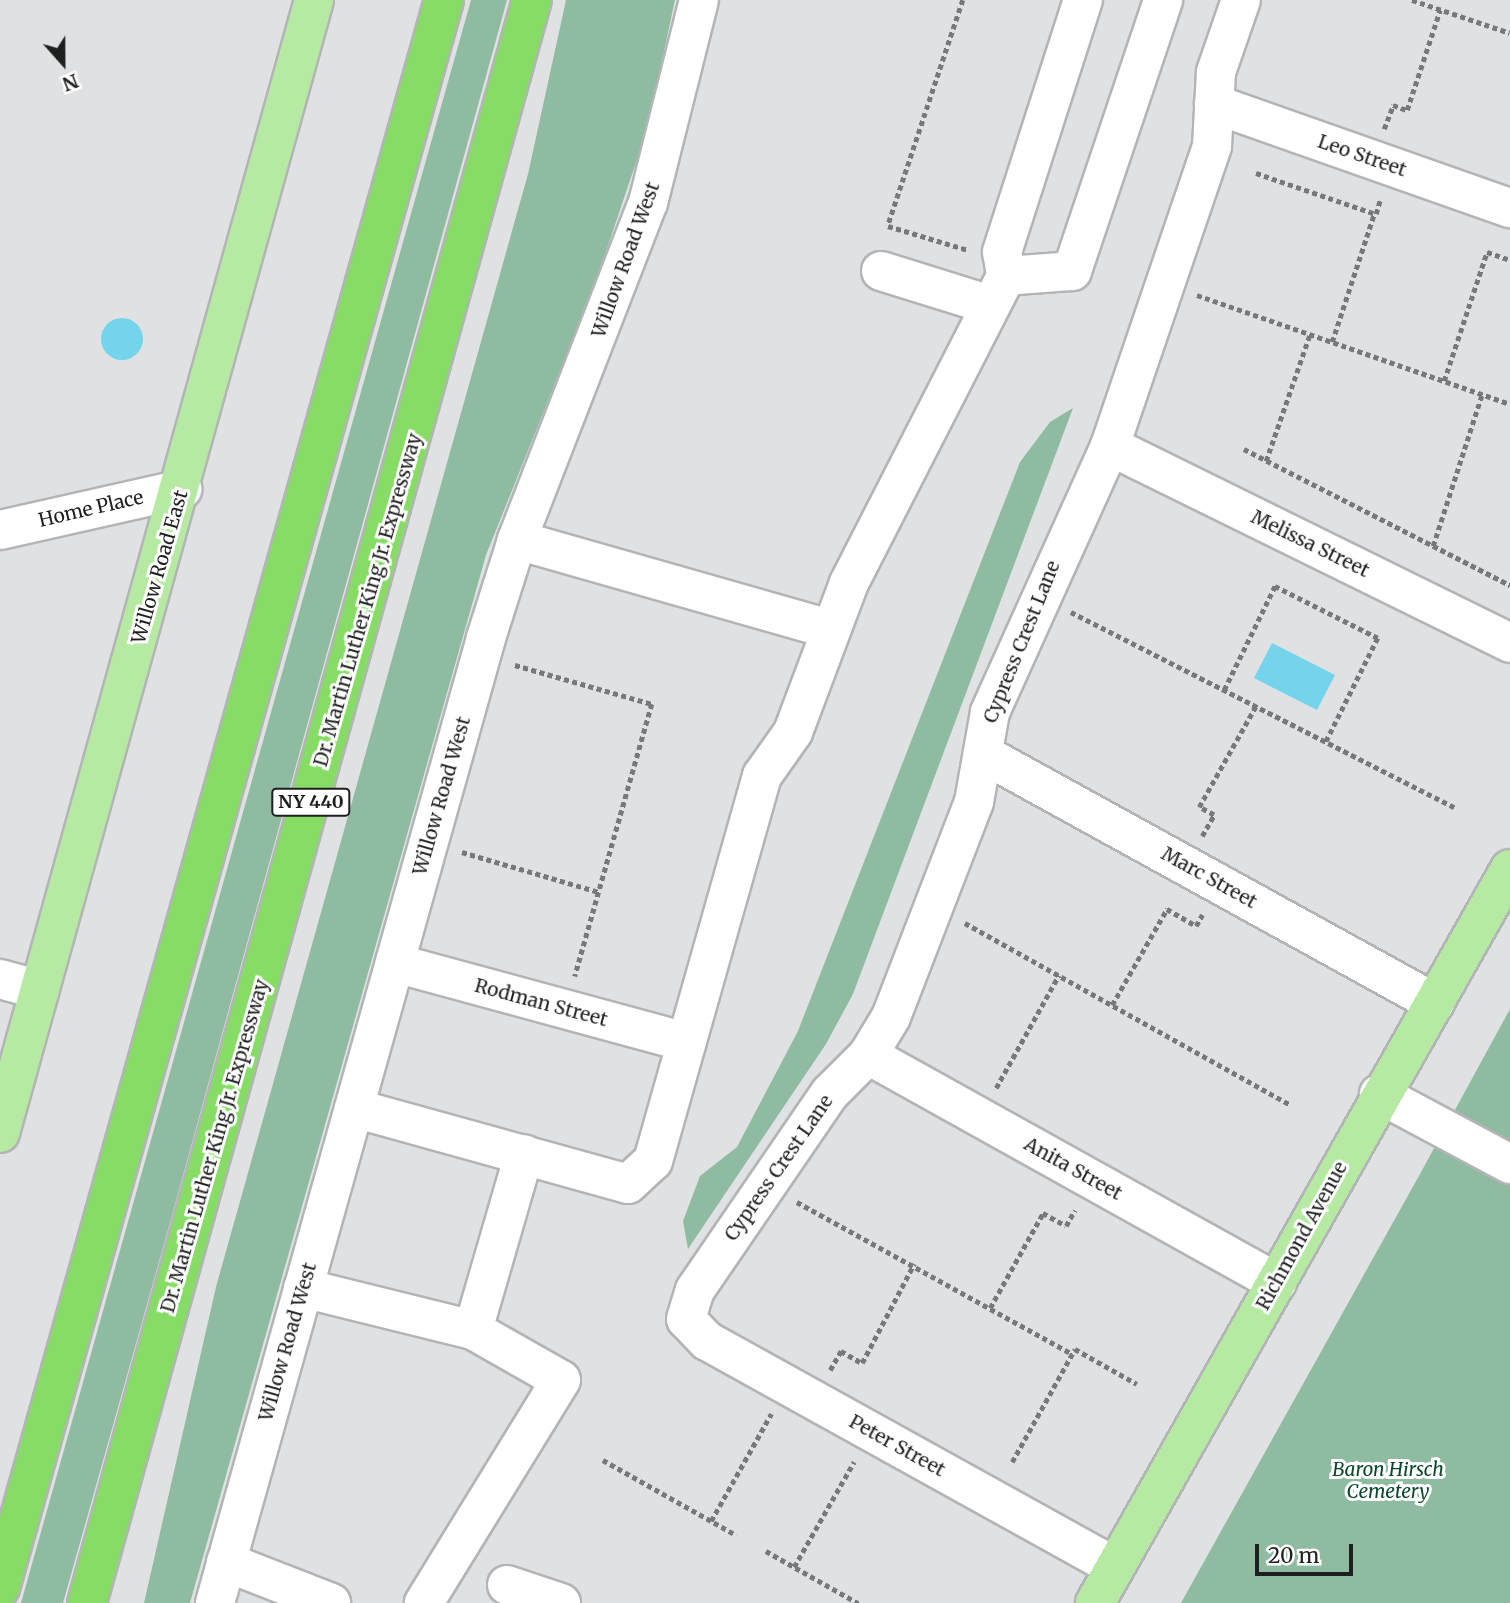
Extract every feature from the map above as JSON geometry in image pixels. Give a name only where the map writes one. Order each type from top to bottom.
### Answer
[{"type":"highway","points":[[0,1588],[444,0]]},
{"type":"highway","name":"Dr. Martin Luther King Jr. Expressway","points":[[87,1603],[532,0]]},
{"type":"main road","name":"Willow Road East","points":[[0,1133],[182,489],[314,0]]},
{"type":"main road","name":"Richmond Avenue","points":[[1095,1603],[1277,1283],[1379,1094],[1435,1003],[1510,869]]},
{"type":"street","name":"Willow Road West","points":[[215,1603],[517,540],[648,203],[699,0]]},
{"type":"street","points":[[354,1108],[628,1184],[653,1161],[762,776],[793,732],[830,629],[998,291],[1002,252],[1083,0]]},
{"type":"street","points":[[881,271],[998,291],[1072,271],[1163,0]]},
{"type":"street","name":"Cypress Crest Lane","points":[[686,1319],[695,1290],[806,1128],[868,1055],[893,1012],[974,802],[990,712],[1110,446],[1212,146],[1216,72],[1241,0]]},
{"type":"street","name":"Leo Street","points":[[1214,104],[1510,208]]},
{"type":"street","name":"Melissa Street","points":[[1110,446],[1510,643]]},
{"type":"street","name":"Home Place","points":[[0,530],[182,489]]},
{"type":"street","points":[[517,540],[830,629]]},
{"type":"street","name":"Marc Street","points":[[983,754],[1435,1003]]},
{"type":"street","name":"Rodman Street","points":[[395,963],[687,1042]]},
{"type":"street","points":[[0,979],[40,990]]},
{"type":"street","name":"Anita Street","points":[[868,1055],[1277,1283]]},
{"type":"street","points":[[1379,1094],[1510,1164]]},
{"type":"street","points":[[473,1330],[524,1154]]},
{"type":"street","points":[[303,1289],[473,1330],[561,1380],[424,1603]]},
{"type":"street","name":"Peter Street","points":[[686,1319],[707,1341],[1115,1567]]},
{"type":"street","points":[[226,1562],[331,1603]]},
{"type":"street","points":[[507,1585],[561,1603]]},
{"type":"path","points":[[963,0],[888,226],[975,252]]},
{"type":"path","points":[[1412,0],[1510,33]]},
{"type":"path","points":[[1382,136],[1392,105],[1407,110],[1440,10]]},
{"type":"path","points":[[1256,173],[1374,214]]},
{"type":"path","points":[[1332,342],[1385,186]]},
{"type":"path","points":[[1444,382],[1488,252],[1510,260]]},
{"type":"path","points":[[1181,289],[1510,404]]},
{"type":"path","points":[[1266,461],[1310,334]]},
{"type":"path","points":[[1433,546],[1482,394]]},
{"type":"path","points":[[1244,449],[1510,585]]},
{"type":"path","points":[[1224,690],[1275,586],[1378,638],[1326,742]]},
{"type":"path","points":[[1066,609],[1457,809]]},
{"type":"path","points":[[514,664],[652,704],[573,981]]},
{"type":"path","points":[[1200,840],[1214,815],[1199,807],[1255,706]]},
{"type":"path","points":[[461,851],[599,892]]},
{"type":"path","points":[[1112,1005],[1167,909],[1196,926],[1206,909]]},
{"type":"path","points":[[950,915],[1291,1105]]},
{"type":"path","points":[[991,1096],[1059,975]]},
{"type":"path","points":[[783,1195],[914,1264],[1072,1354]]},
{"type":"path","points":[[990,1308],[1043,1213],[1066,1226],[1080,1200]]},
{"type":"path","points":[[827,1378],[841,1351],[862,1363],[914,1264]]},
{"type":"path","points":[[1012,1462],[1075,1349],[1137,1384]]},
{"type":"path","points":[[711,1521],[774,1407],[783,1413]]},
{"type":"path","points":[[794,1567],[861,1450]]},
{"type":"path","points":[[603,1460],[736,1535]]},
{"type":"path","points":[[766,1551],[858,1603]]},
{"type":"green space","points":[[471,0],[507,0],[171,1219],[63,1603],[21,1603]]},
{"type":"green space","points":[[566,0],[675,0],[647,130],[595,284],[486,555],[190,1603],[144,1603],[216,1287],[528,174]]},
{"type":"green space","points":[[1073,408],[853,994],[826,1044],[688,1249],[683,1221],[700,1176],[737,1147],[798,1031],[1020,462],[1050,422]]},
{"type":"green space","name":"Baron Hirsch Cemetery","points":[[1510,1009],[1510,1603],[1181,1603],[1420,1174]]},
{"type":"water","points":[[122,318],[137,324],[143,339],[137,354],[122,360],[107,354],[101,339],[107,324]]},
{"type":"water","points":[[1272,643],[1335,675],[1317,710],[1254,678]]}]
